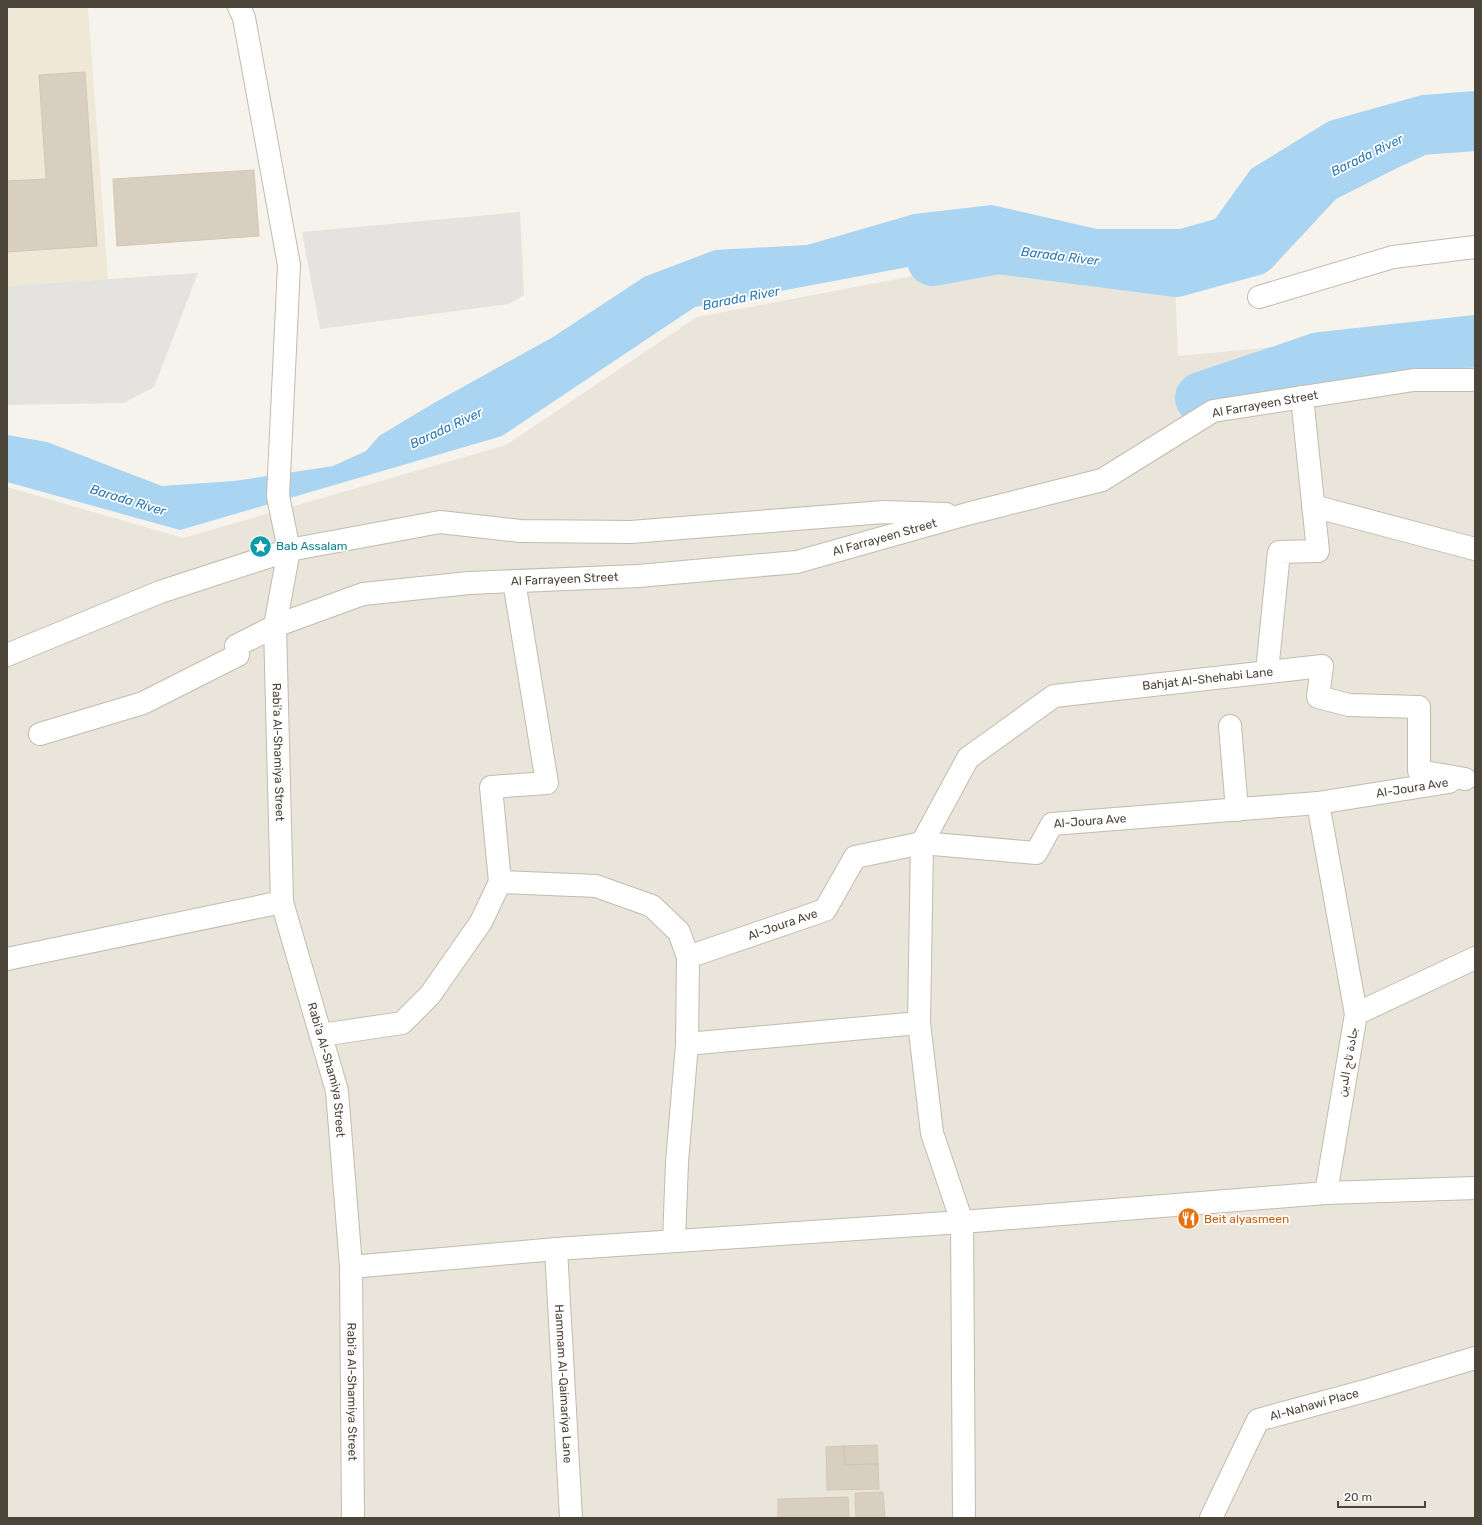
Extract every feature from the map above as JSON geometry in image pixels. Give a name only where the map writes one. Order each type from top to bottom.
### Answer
[{"type":"street","points":[[239,7],[244,18],[290,265],[278,496],[290,550]]},
{"type":"street","points":[[1259,297],[1393,257],[1475,247]]},
{"type":"street","name":"Al Farrayeen Street","points":[[40,734],[143,703],[238,655],[236,646],[275,626],[363,594],[469,583],[638,576],[798,562],[967,514],[1102,480],[1213,411],[1414,380],[1475,380]]},
{"type":"street","points":[[1267,672],[1279,552],[1318,551],[1302,397]]},
{"type":"street","points":[[1313,506],[1475,549]]},
{"type":"street","points":[[7,655],[160,592],[290,550],[440,522],[520,531],[631,532],[884,512],[967,514]]},
{"type":"street","name":"Rabi'a Al-Shamiya Street","points":[[290,550],[275,626],[282,902],[337,1091],[351,1266],[352,1518]]},
{"type":"street","points":[[321,1034],[402,1024],[430,995],[481,922],[500,882],[491,787],[547,783],[514,581]]},
{"type":"street","name":"Bahjat Al-Shehabi Lane","points":[[922,843],[968,758],[1054,696],[1322,666],[1318,697],[1350,705],[1419,707],[1419,771],[1470,778]]},
{"type":"street","points":[[1230,726],[1237,810]]},
{"type":"street","name":"Al-Joura Ave","points":[[688,957],[825,910],[855,857],[922,843],[1036,853],[1052,824],[1318,804],[1470,778]]},
{"type":"street","points":[[1318,804],[1356,1014]]},
{"type":"street","points":[[922,843],[919,1022],[932,1133],[962,1222],[964,1518]]},
{"type":"street","points":[[500,882],[596,886],[652,906],[679,932],[688,957],[687,1044],[676,1162],[674,1240]]},
{"type":"street","points":[[7,959],[282,902]]},
{"type":"street","name":"جادة تاج الدين","points":[[1326,1193],[1356,1014],[1475,958]]},
{"type":"street","points":[[687,1044],[919,1022]]},
{"type":"street","points":[[351,1266],[674,1240],[962,1222],[1326,1193],[1475,1188]]},
{"type":"street","name":"Hammam Al-Qaimariya Lane","points":[[556,1249],[571,1518]]},
{"type":"street","name":"Al-Nahawi Place","points":[[1211,1518],[1258,1420],[1372,1389],[1475,1358]]},
{"type":"shaded area","points":[[7,7],[88,7],[108,279],[7,286]]},
{"type":"shaded area","points":[[520,212],[524,295],[509,304],[320,329],[302,232]]},
{"type":"shaded area","points":[[987,262],[1175,282],[1178,356],[1475,328],[1475,1518],[7,1518],[7,487],[183,538],[506,445],[697,317]]},
{"type":"shaded area","points":[[198,273],[154,387],[124,403],[7,405],[7,286]]},
{"type":"water","points":[[1475,91],[1475,135],[1381,147],[1320,178],[1253,250],[1214,270],[1176,271],[1004,249],[695,307],[502,436],[180,530],[7,482],[7,435],[47,442],[162,486],[234,481],[333,466],[366,451],[379,436],[434,403],[553,337],[644,277],[715,250],[807,245],[914,214],[992,205],[1097,229],[1180,229],[1215,219],[1251,169],[1329,121],[1422,95]]},
{"type":"building","points":[[85,72],[97,246],[7,252],[7,181],[46,179],[39,75]]},
{"type":"building","points":[[254,170],[259,236],[117,246],[113,179]]},
{"type":"building","points":[[877,1445],[878,1464],[845,1465],[844,1446]]},
{"type":"building","points":[[844,1446],[845,1465],[878,1464],[879,1489],[827,1490],[826,1447]]},
{"type":"building","points":[[883,1492],[885,1518],[856,1518],[855,1493]]},
{"type":"building","points":[[848,1497],[849,1518],[778,1518],[778,1499]]},
{"type":"waterway","name":"Barada River","points":[[933,260],[998,248],[1176,271],[1253,250],[1320,178],[1381,147],[1420,129],[1475,125]]},
{"type":"waterway","points":[[1201,398],[1320,358],[1475,341]]},
{"type":"place","name":"Bab Assalam","points":[[260,546]]},
{"type":"place","name":"Beit alyasmeen","points":[[1188,1219]]}]
